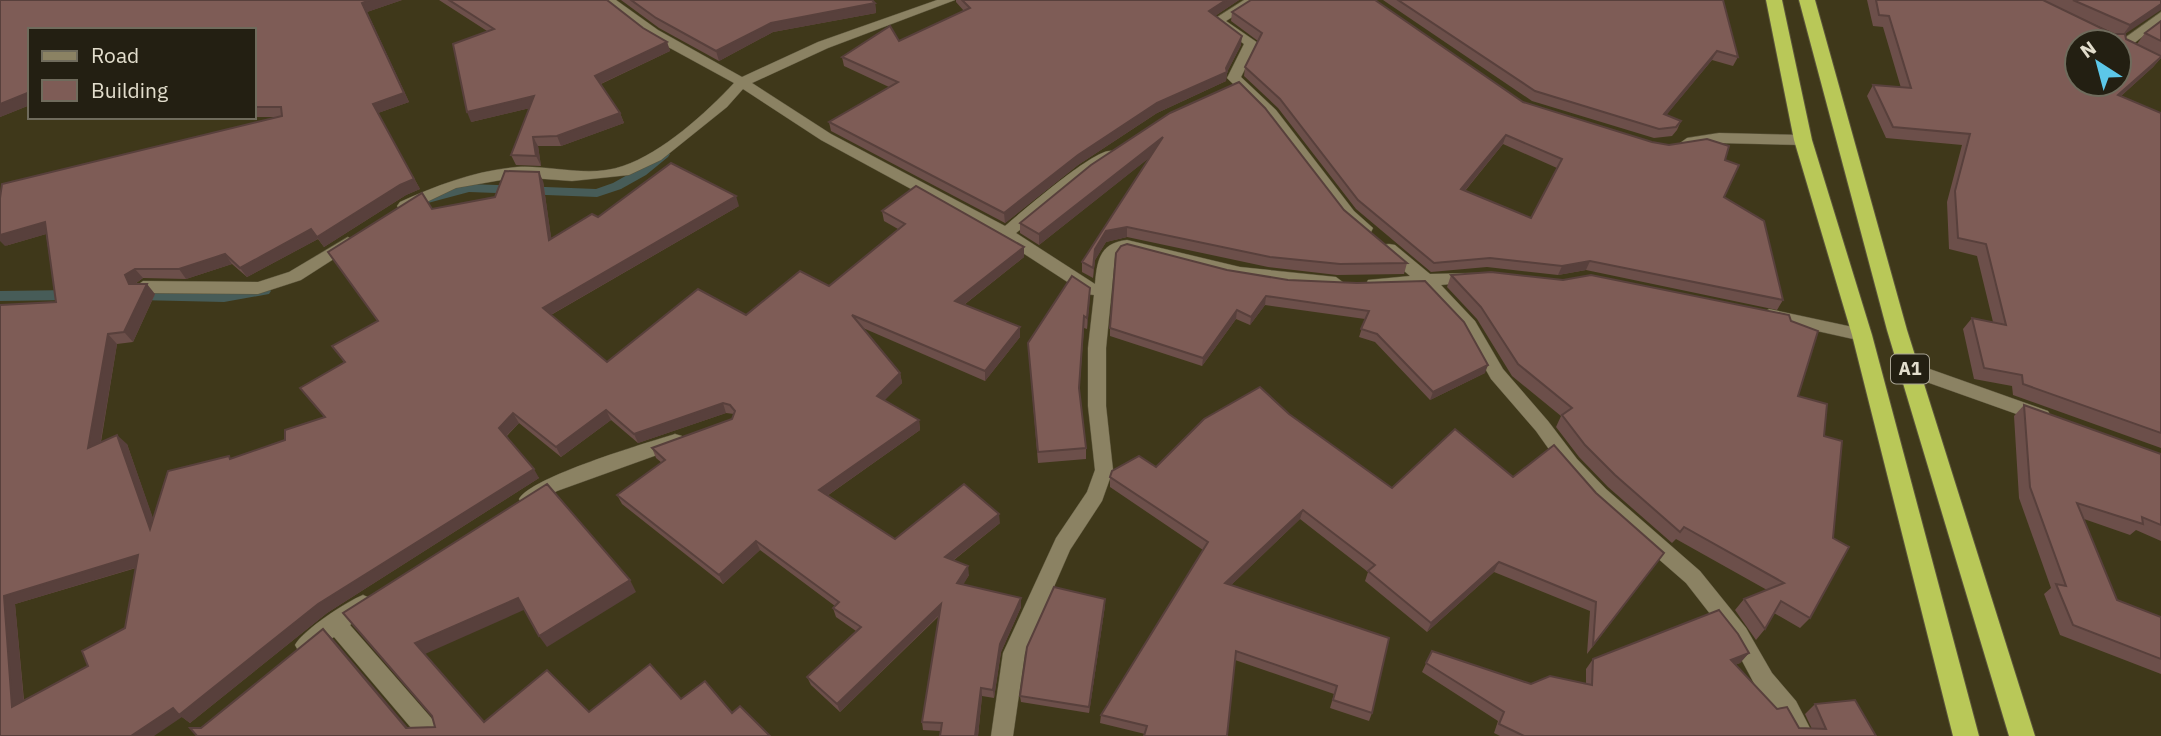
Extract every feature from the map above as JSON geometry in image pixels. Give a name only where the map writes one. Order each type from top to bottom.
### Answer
[{"type":"highway","name":"A1","points":[[1774,0],[1803,140],[1861,335],[1966,736]]},
{"type":"highway","name":"A1","points":[[1807,0],[1897,330],[2022,736]]},
{"type":"street","points":[[608,0],[653,33],[742,82],[826,137],[1005,234],[1101,295]]},
{"type":"street","points":[[389,216],[412,201],[452,184],[518,172],[572,176],[624,172],[656,157],[722,104],[742,82],[823,46],[949,0]]},
{"type":"street","points":[[1253,0],[1217,21],[1251,43],[1234,78],[1234,86],[1270,113],[1349,215],[1425,279],[1469,325],[1497,373],[1570,464],[1599,495],[1693,577],[1739,635],[1764,680],[1788,708],[1802,736]]},
{"type":"street","points":[[2133,34],[2161,16]]},
{"type":"street","points":[[1672,146],[1719,138],[1803,140]]},
{"type":"street","points":[[1005,234],[1084,170],[1118,148]]},
{"type":"street","points":[[143,287],[258,288],[295,276],[365,231]]},
{"type":"street","points":[[1002,736],[1014,653],[1063,544],[1095,495],[1104,470],[1097,406],[1097,348],[1105,261],[1109,251],[1119,246],[1277,279],[1371,285],[1487,276]]},
{"type":"street","points":[[1754,312],[1861,335]]},
{"type":"street","points":[[1910,369],[2063,424]]},
{"type":"street","points":[[517,507],[550,485],[689,436]]},
{"type":"street","points":[[291,657],[335,622],[382,593]]},
{"type":"street","points":[[335,622],[432,736]]},
{"type":"building","points":[[0,0],[370,0],[362,3],[404,93],[373,104],[414,179],[317,237],[311,229],[240,268],[225,254],[179,269],[135,269],[125,275],[129,284],[147,284],[124,332],[108,334],[88,448],[117,435],[150,529],[168,471],[229,456],[230,459],[285,440],[285,430],[325,417],[300,388],[345,362],[332,346],[378,321],[328,252],[422,193],[432,209],[495,197],[505,171],[539,172],[549,240],[592,214],[598,217],[671,163],[736,196],[543,308],[607,362],[698,289],[746,315],[800,271],[829,286],[905,224],[882,211],[916,186],[1024,247],[955,301],[1020,327],[985,371],[852,315],[900,373],[877,396],[919,420],[819,490],[895,539],[964,484],[999,514],[945,557],[968,566],[957,583],[1021,598],[1000,644],[993,690],[981,688],[975,736],[940,736],[942,723],[922,722],[941,604],[837,704],[807,677],[861,627],[833,608],[839,602],[756,541],[719,575],[617,495],[665,460],[652,448],[732,419],[735,411],[730,405],[723,403],[634,434],[606,410],[556,447],[513,413],[499,428],[534,469],[318,604],[179,715],[173,708],[131,736],[0,736],[0,305],[56,302],[45,222],[0,235],[2,184],[282,116],[281,107],[256,107],[256,28],[28,28],[28,93],[0,104]],"holes":[[[138,555],[125,628],[82,651],[88,666],[12,707],[4,596]]]},
{"type":"building","points":[[449,0],[607,0],[643,28],[667,42],[595,76],[620,113],[557,136],[533,137],[536,156],[511,155],[534,96],[467,112],[453,44],[494,29]]},
{"type":"building","points":[[631,0],[872,0],[875,3],[771,23],[716,51],[656,18]]},
{"type":"building","points":[[962,0],[1226,0],[1209,11],[1242,36],[1226,68],[1227,72],[1157,103],[1078,155],[1004,213],[829,122],[898,82],[842,57],[890,26],[899,41],[970,8]]},
{"type":"building","points":[[1251,0],[1375,0],[1523,102],[1652,142],[1669,145],[1707,139],[1729,146],[1725,160],[1739,165],[1724,197],[1764,221],[1783,300],[1590,261],[1562,266],[1490,258],[1434,263],[1358,200],[1280,99],[1245,67],[1262,33],[1232,12]],"holes":[[[1506,135],[1562,159],[1531,218],[1461,189]]]},
{"type":"building","points":[[1398,0],[1723,0],[1738,57],[1717,51],[1664,114],[1681,121],[1676,127],[1659,129],[1535,91]]},
{"type":"building","points":[[1876,0],[2043,0],[2101,28],[2063,28],[2063,98],[2125,98],[2161,113],[2161,433],[2023,384],[2022,375],[1984,368],[1972,318],[2006,325],[1986,244],[1958,238],[1955,191],[1970,134],[1893,127],[1873,85],[1911,88],[1889,16],[1879,15]]},
{"type":"building","points":[[2073,0],[2161,0],[2161,4],[2130,25]]},
{"type":"building","points":[[2161,21],[2161,41],[2145,33]]},
{"type":"building","points":[[2133,42],[2161,57],[2133,82]]},
{"type":"building","points":[[1239,82],[1265,108],[1344,210],[1407,263],[1340,264],[1270,257],[1127,227],[1106,231],[1095,249],[1093,268],[1082,262],[1163,137],[1039,234],[1020,223],[1091,165],[1170,113]]},
{"type":"building","points":[[1127,244],[1227,270],[1288,280],[1357,283],[1425,281],[1464,322],[1488,365],[1433,392],[1377,334],[1361,329],[1369,311],[1266,296],[1251,317],[1237,310],[1203,358],[1110,328],[1116,253],[1121,246]]},
{"type":"building","points":[[1491,272],[1563,280],[1591,275],[1789,315],[1791,321],[1818,331],[1798,396],[1827,404],[1824,436],[1842,441],[1833,538],[1849,547],[1810,618],[1781,601],[1765,629],[1744,599],[1784,583],[1684,527],[1680,532],[1585,445],[1562,415],[1572,408],[1518,364],[1481,307],[1451,275]]},
{"type":"building","points":[[1072,276],[1090,288],[1087,318],[1084,316],[1079,388],[1086,448],[1038,452],[1028,343]]},
{"type":"building","points":[[1260,387],[1289,414],[1392,488],[1455,429],[1513,477],[1554,445],[1596,493],[1664,553],[1593,645],[1596,602],[1499,562],[1431,623],[1368,571],[1375,565],[1303,510],[1225,583],[1389,638],[1372,713],[1333,700],[1337,686],[1236,651],[1227,736],[1144,736],[1147,726],[1101,715],[1208,542],[1110,477],[1112,471],[1139,456],[1156,467],[1204,419]]},
{"type":"building","points":[[2024,405],[2161,454],[2161,525],[2142,517],[2143,524],[2077,503],[2117,600],[2161,617],[2161,659],[2073,625],[2056,584],[2066,586],[2030,487]]},
{"type":"building","points":[[547,484],[630,580],[539,636],[518,598],[415,643],[484,722],[547,670],[589,712],[650,664],[681,699],[705,681],[732,713],[740,706],[770,736],[197,736],[190,728],[201,728],[323,629],[406,728],[435,727],[432,716],[343,613]]},
{"type":"building","points":[[1054,587],[1105,599],[1089,707],[1020,696],[1027,647]]},
{"type":"building","points":[[1719,610],[1749,653],[1731,660],[1777,709],[1787,707],[1799,728],[1826,729],[1815,704],[1855,700],[1876,736],[1524,736],[1499,724],[1504,712],[1426,663],[1432,651],[1531,684],[1550,676],[1592,685],[1593,659]]},
{"type":"waterway","points":[[424,200],[469,188],[597,193],[617,186],[642,172],[664,154]]},
{"type":"waterway","points":[[138,295],[224,297],[264,291]]},
{"type":"waterway","points":[[0,296],[72,295]]}]
